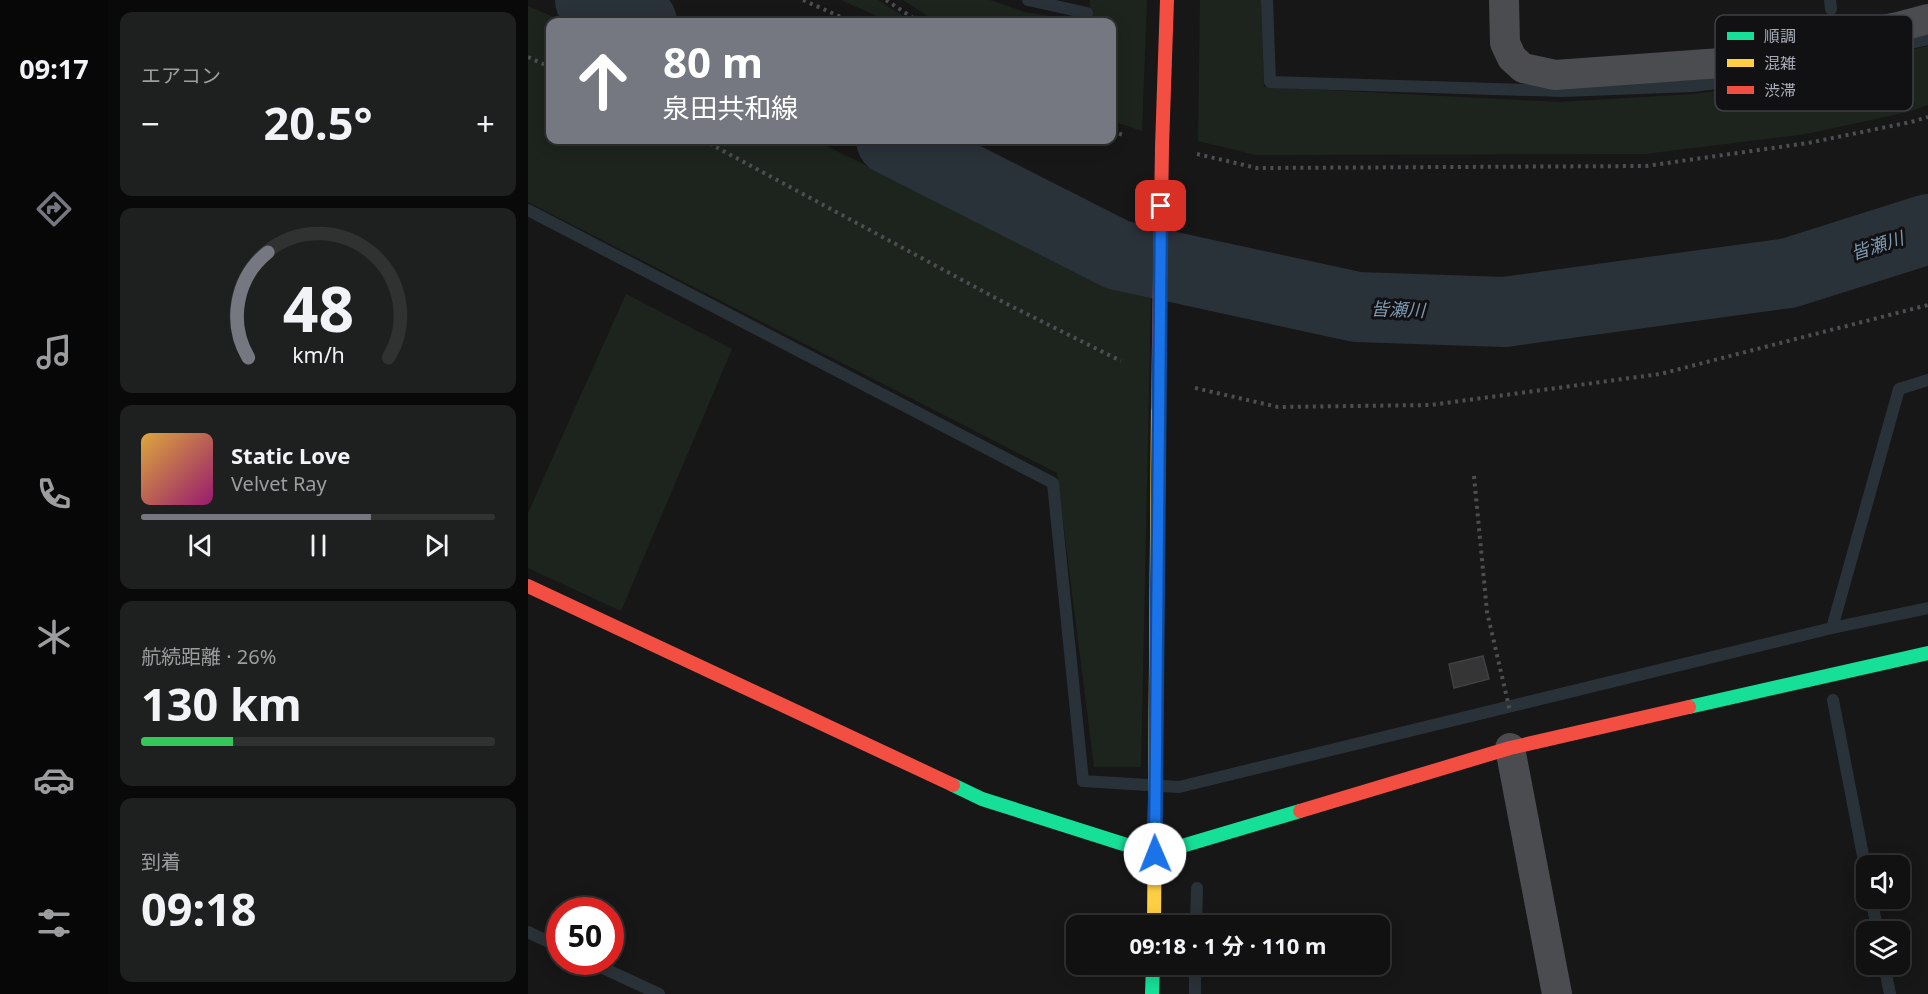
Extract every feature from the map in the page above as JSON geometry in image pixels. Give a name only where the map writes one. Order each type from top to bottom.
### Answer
[{"type":"street","points":[[1154,915],[1161,161],[1167,0]]},
{"type":"street","points":[[1504,0],[1505,43],[1512,58],[1523,68],[1555,75],[1715,63]]},
{"type":"street","points":[[1913,23],[1928,19]]},
{"type":"street","points":[[528,586],[982,800],[1155,854],[1511,735],[1928,654]]},
{"type":"street","points":[[1511,735],[1557,994]]},
{"type":"street","points":[[1152,994],[1153,975]]},
{"type":"path","points":[[803,0],[843,18]]},
{"type":"path","points":[[886,0],[914,18]]},
{"type":"path","points":[[528,57],[546,65]]},
{"type":"path","points":[[1162,147],[1257,168],[1646,166],[1808,143],[1928,117]]},
{"type":"path","points":[[710,144],[1003,302],[1158,379],[1278,407],[1431,405],[1660,374],[1928,305]]},
{"type":"path","points":[[1474,476],[1487,612],[1503,680],[1511,735]]},
{"type":"shaded area","points":[[841,0],[878,0],[906,18],[881,18]]},
{"type":"shaded area","points":[[903,0],[990,0],[1025,12],[1063,18],[931,18]]},
{"type":"shaded area","points":[[1090,0],[1147,0],[1142,131],[1116,122],[1116,18],[1088,18]]},
{"type":"shaded area","points":[[1200,0],[1261,0],[1264,87],[1560,102],[1715,91],[1715,111],[1911,111],[1806,134],[1645,154],[1256,155],[1198,141]]},
{"type":"shaded area","points":[[528,6],[556,18],[546,18],[546,144],[822,144],[968,215],[1151,295],[1141,767],[1094,767],[1057,473],[528,202]]},
{"type":"shaded area","points":[[1928,46],[1928,105],[1913,110],[1913,49]]},
{"type":"shaded area","points":[[626,294],[732,349],[621,611],[528,568],[528,513]]},
{"type":"building","points":[[1483,656],[1489,679],[1454,688],[1449,664]]},
{"type":"waterway","name":"皆瀬川","points":[[590,0],[633,18]]},
{"type":"waterway","points":[[1028,0],[1087,13]]},
{"type":"waterway","points":[[1267,0],[1270,82],[1562,91],[1715,83]]},
{"type":"waterway","points":[[1830,0],[1831,9]]},
{"type":"waterway","points":[[1913,42],[1928,39]]},
{"type":"waterway","name":"皆瀬川","points":[[899,144],[1118,255],[1357,307],[1504,312],[1789,273],[1928,229]]},
{"type":"waterway","points":[[528,210],[1053,483],[1083,781],[1179,787],[1832,628],[1928,608]]},
{"type":"waterway","points":[[1832,628],[1899,389],[1928,380]]},
{"type":"waterway","points":[[1833,700],[1863,855]]},
{"type":"waterway","points":[[1196,915],[1197,888]]},
{"type":"waterway","points":[[1873,909],[1876,921]]},
{"type":"waterway","points":[[528,932],[546,940]]},
{"type":"waterway","points":[[618,975],[659,994]]},
{"type":"waterway","points":[[1195,975],[1195,994]]},
{"type":"waterway","points":[[1886,975],[1890,994]]},
{"type":"traffic: fast","points":[[1689,707],[1928,653]]},
{"type":"traffic: fast","points":[[953,785],[982,799],[1155,854],[1300,811]]},
{"type":"traffic: fast","points":[[1152,994],[1153,975]]},
{"type":"traffic: slow","points":[[1154,915],[1158,407]]},
{"type":"traffic: jam","points":[[1158,407],[1167,0]]},
{"type":"traffic: jam","points":[[528,586],[953,785]]},
{"type":"traffic: jam","points":[[1300,811],[1510,748],[1689,707]]},
{"type":"route","points":[[1155,854],[1161,206]]}]
